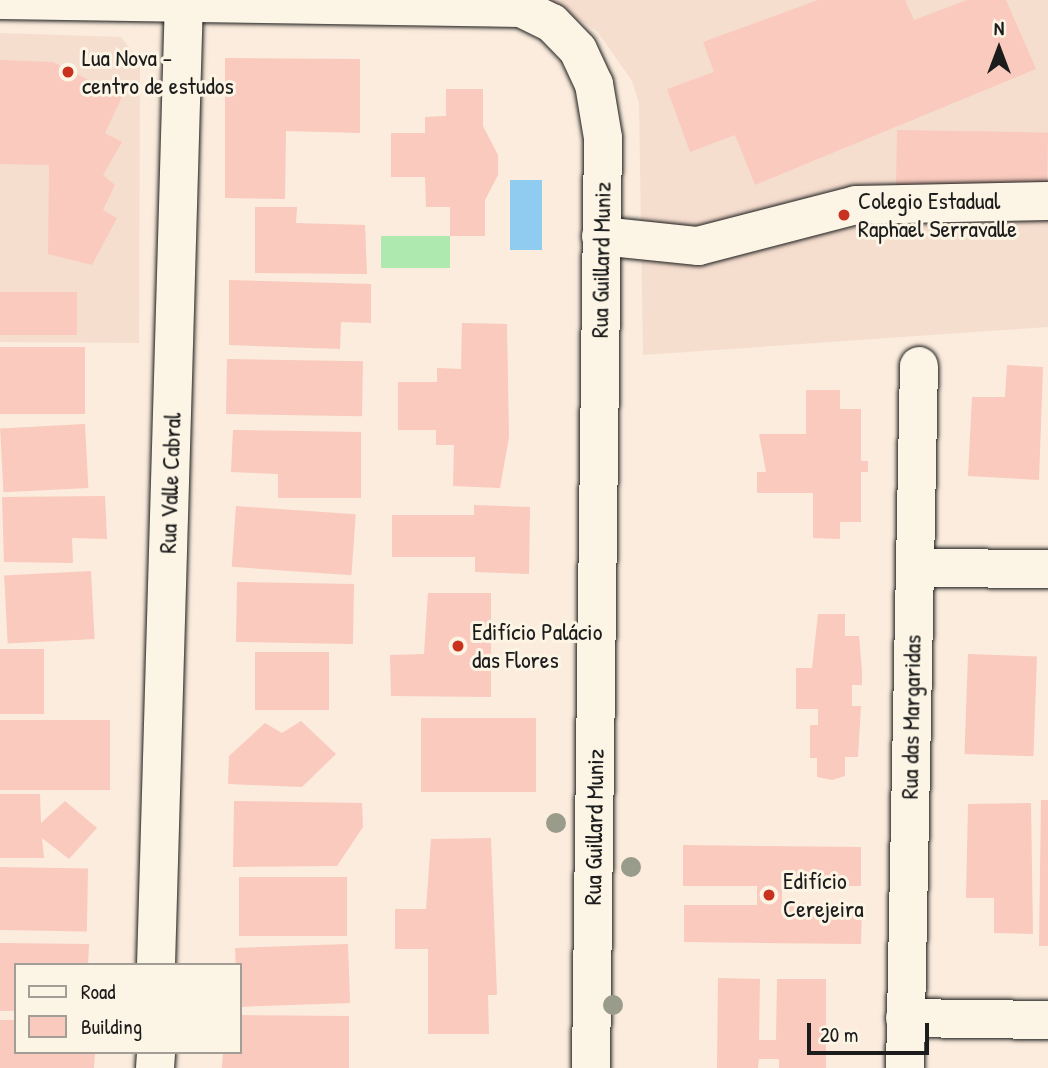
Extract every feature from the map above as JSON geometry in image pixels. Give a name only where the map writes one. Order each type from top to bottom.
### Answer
[{"type":"street","name":"Rua Guillard Muniz","points":[[0,0],[521,8],[552,23],[578,50],[594,84],[603,138],[591,1068]]},
{"type":"street","name":"Rua Valle Cabral","points":[[156,963],[184,1]]},
{"type":"street","points":[[601,236],[698,246],[856,205],[1048,201]]},
{"type":"street","name":"Rua das Margaridas","points":[[905,1068],[919,366]]},
{"type":"street","points":[[915,568],[1048,569]]},
{"type":"street","points":[[905,1017],[1048,1020]]},
{"type":"shaded area","name":"Colegio Estadual Raphael Serravalle","points":[[548,0],[1048,0],[1048,327],[643,355],[639,103],[632,81],[597,31]]},
{"type":"shaded area","points":[[0,33],[121,37],[140,62],[139,343],[0,342]]},
{"type":"green space","points":[[381,236],[450,236],[450,268],[381,268]]},
{"type":"water","points":[[510,180],[542,180],[542,250],[510,250]]},
{"type":"building","points":[[818,0],[905,0],[914,20],[967,0],[1006,0],[1036,69],[755,185],[735,135],[690,152],[667,89],[714,72],[703,42]]},
{"type":"building","points":[[225,58],[360,59],[360,133],[286,131],[285,199],[225,198]]},
{"type":"building","points":[[0,60],[53,62],[122,97],[105,133],[122,142],[103,175],[115,185],[103,210],[117,218],[92,265],[48,254],[49,165],[0,164]]},
{"type":"building","points":[[446,89],[483,89],[483,126],[498,155],[498,175],[485,200],[485,236],[450,236],[450,207],[426,207],[425,177],[391,177],[391,133],[425,133],[425,117],[446,116]]},
{"type":"building","points":[[897,130],[1048,133],[1047,189],[896,186]]},
{"type":"building","points":[[255,207],[297,207],[296,223],[365,225],[367,274],[255,273]]},
{"type":"building","points":[[229,280],[371,284],[371,323],[341,322],[340,349],[229,345]]},
{"type":"building","points":[[0,292],[77,292],[77,335],[0,335]]},
{"type":"building","points":[[462,323],[507,324],[509,437],[500,488],[453,486],[454,445],[436,445],[436,430],[398,430],[398,382],[437,382],[437,368],[461,369]]},
{"type":"building","points":[[0,347],[85,347],[85,414],[0,414]]},
{"type":"building","points":[[227,359],[363,361],[362,416],[226,414]]},
{"type":"building","points":[[1007,365],[1043,367],[1039,480],[968,476],[972,397],[1005,397]]},
{"type":"building","points":[[806,390],[840,390],[840,409],[861,409],[861,461],[868,461],[868,472],[861,472],[861,522],[840,522],[840,539],[813,538],[813,493],[757,493],[757,472],[766,472],[759,434],[806,434]]},
{"type":"building","points":[[85,424],[88,488],[3,492],[0,428]]},
{"type":"building","points":[[233,430],[361,432],[361,498],[278,498],[278,474],[231,472]]},
{"type":"building","points":[[105,496],[107,539],[72,538],[73,563],[4,562],[2,497]]},
{"type":"building","points":[[474,505],[530,507],[529,574],[475,572],[475,557],[392,557],[392,515],[474,515]]},
{"type":"building","points":[[236,506],[356,514],[351,575],[232,567]]},
{"type":"building","points":[[91,571],[95,639],[8,643],[4,576]]},
{"type":"building","points":[[237,582],[354,584],[353,644],[236,642]]},
{"type":"building","name":"Edifício Palácio das Flores","points":[[428,593],[491,593],[491,697],[391,696],[390,655],[424,654]]},
{"type":"building","points":[[818,614],[845,614],[845,636],[859,636],[862,671],[862,685],[852,685],[852,706],[861,706],[858,757],[845,757],[845,776],[832,780],[817,777],[817,758],[810,758],[810,725],[818,725],[818,709],[796,709],[796,668],[812,668]]},
{"type":"building","points":[[0,649],[44,649],[44,714],[0,714]]},
{"type":"building","points":[[255,652],[329,652],[329,710],[255,710]]},
{"type":"building","points":[[968,654],[1037,656],[1033,756],[965,754]]},
{"type":"building","points":[[421,718],[536,718],[536,792],[421,792]]},
{"type":"building","points":[[0,720],[110,720],[110,790],[0,790]]},
{"type":"building","points":[[301,721],[336,754],[302,787],[228,784],[229,756],[265,723],[282,733]]},
{"type":"building","points":[[0,794],[40,794],[41,823],[65,801],[97,828],[69,859],[42,838],[44,858],[0,858]]},
{"type":"building","points":[[1041,800],[1048,800],[1048,946],[1039,946]]},
{"type":"building","points":[[234,801],[362,803],[363,827],[337,866],[233,867]]},
{"type":"building","points":[[1031,803],[1033,934],[994,933],[994,898],[966,898],[968,804]]},
{"type":"building","points":[[491,838],[497,995],[488,995],[489,1034],[428,1034],[428,949],[395,949],[395,909],[426,909],[431,839]]},
{"type":"building","name":"Edifício Cerejeira","points":[[683,845],[861,847],[861,886],[782,886],[782,903],[862,904],[861,944],[684,942],[684,905],[757,905],[757,886],[683,886]]},
{"type":"building","points":[[0,867],[88,869],[87,932],[0,930]]},
{"type":"building","points":[[239,877],[347,877],[347,936],[239,936]]},
{"type":"building","points":[[0,943],[89,944],[88,963],[14,963],[14,1011],[0,1011]]},
{"type":"building","points":[[348,944],[350,1003],[242,1007],[242,963],[236,963],[235,948]]},
{"type":"building","points":[[718,978],[760,979],[759,1040],[776,1040],[777,979],[826,979],[826,1068],[779,1068],[779,1059],[759,1059],[758,1068],[717,1068]]},
{"type":"building","points":[[242,1015],[349,1016],[349,1068],[222,1068],[223,1054],[242,1054]]},
{"type":"building","points":[[0,1020],[14,1020],[14,1054],[95,1054],[94,1068],[0,1068]]},
{"type":"place","name":"Lua Nova - centro de estudos","points":[[68,72]]},
{"type":"place","name":"Colegio Estadual Raphael Serravalle","points":[[844,215]]},
{"type":"place","name":"Edifício Palácio das Flores","points":[[458,646]]},
{"type":"place","name":"Edifício Cerejeira","points":[[769,895]]}]
